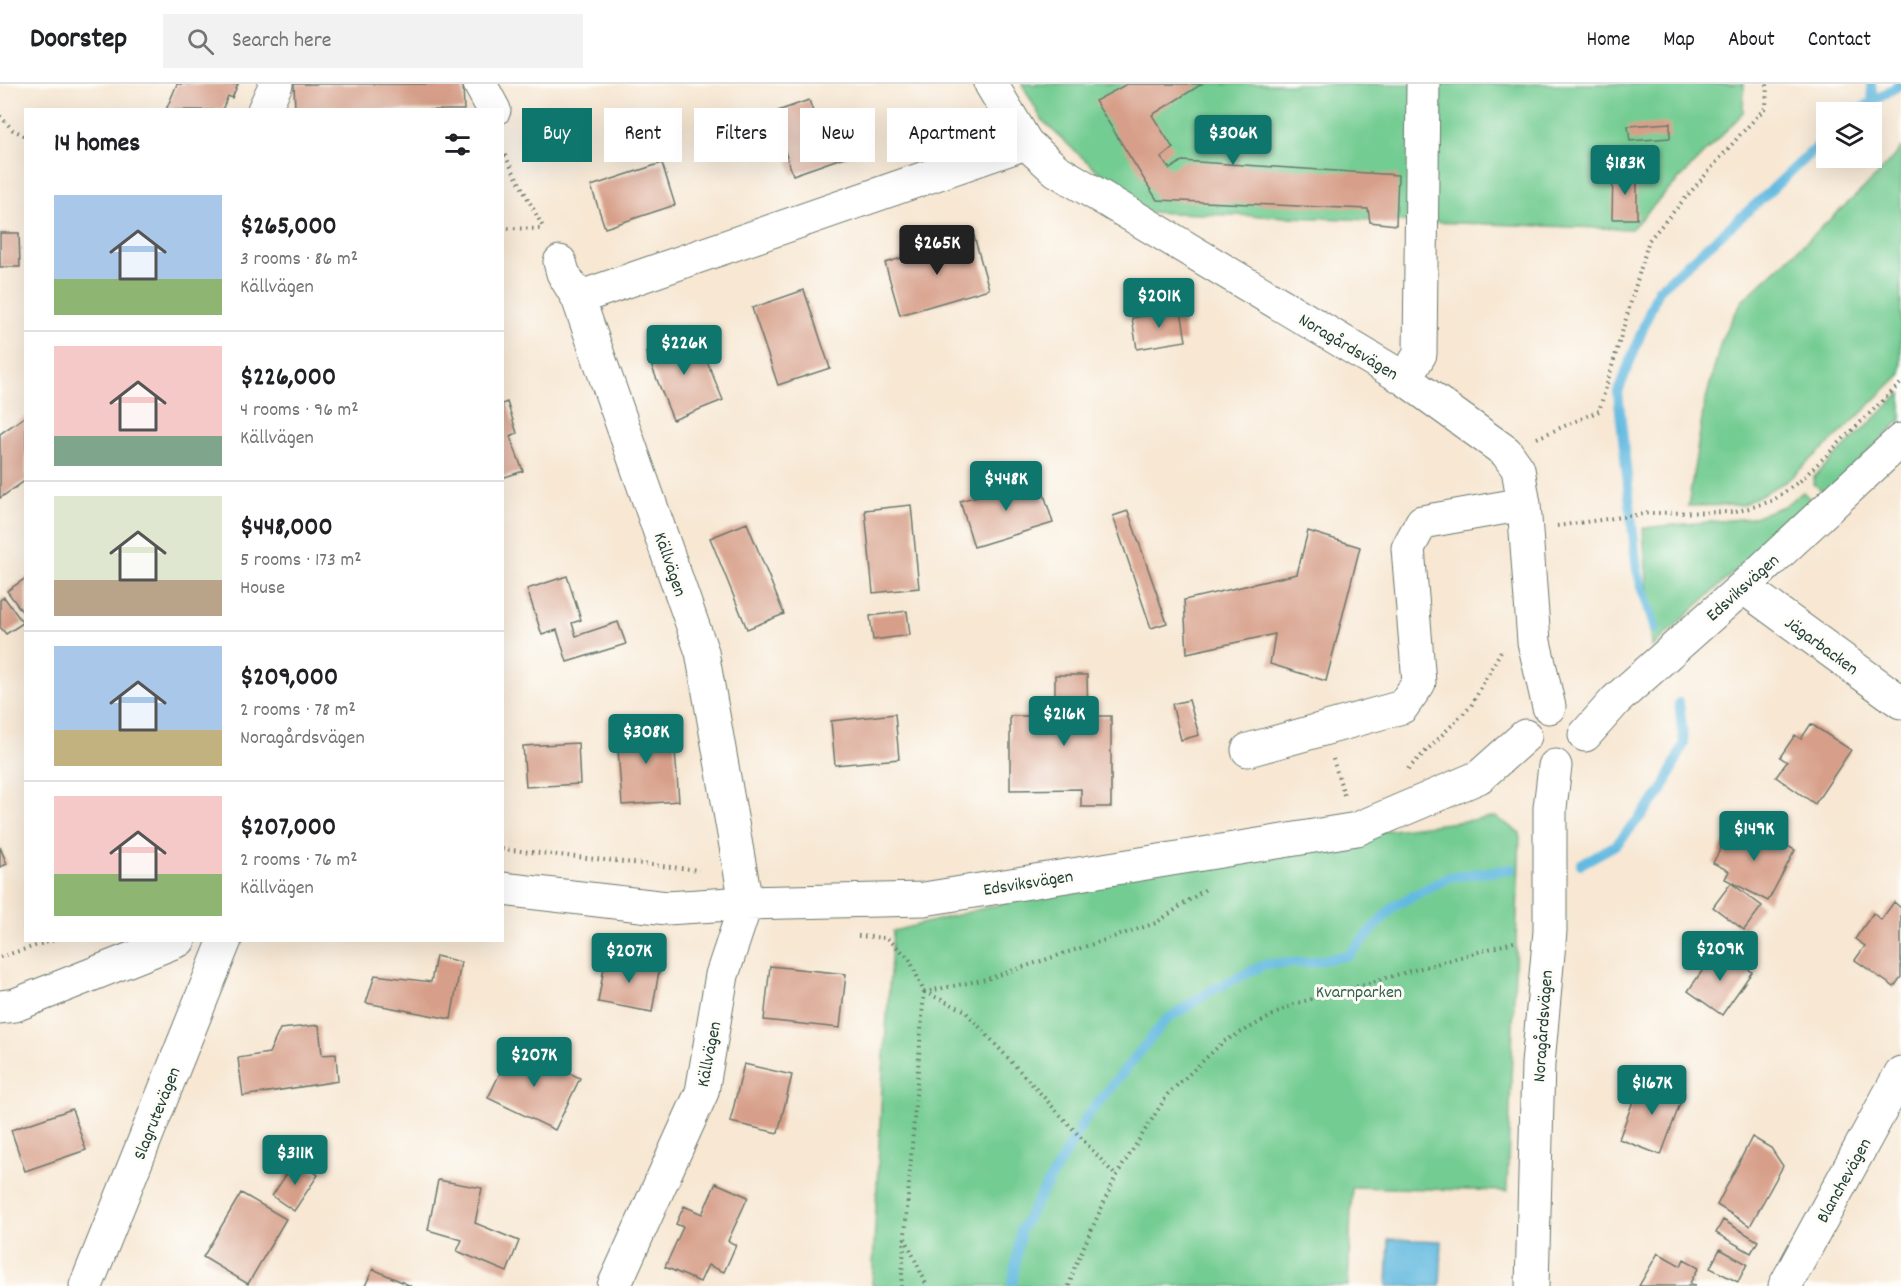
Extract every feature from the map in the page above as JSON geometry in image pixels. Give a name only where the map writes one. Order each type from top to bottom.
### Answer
[{"type":"street","points":[[265,108],[276,84]]},
{"type":"street","points":[[480,84],[493,108]]},
{"type":"street","name":"Noragårdsvägen","points":[[991,84],[1026,143],[1056,170],[1405,379],[1506,452],[1518,469],[1524,504],[1534,642],[1549,707]]},
{"type":"street","points":[[1405,379],[1420,354],[1423,84]]},
{"type":"street","points":[[578,298],[1026,143]]},
{"type":"street","name":"Källvägen","points":[[560,262],[563,273],[578,298],[702,652],[744,889],[723,975],[702,1092],[614,1286]]},
{"type":"street","name":"Edsviksvägen","points":[[1585,735],[1616,700],[1743,587],[1901,440]]},
{"type":"street","points":[[1248,750],[1402,707],[1419,683],[1408,548],[1422,522],[1524,504]]},
{"type":"street","name":"Jägarbacken","points":[[1743,587],[1901,702]]},
{"type":"street","points":[[1549,707],[1565,708],[1574,713],[1581,721],[1585,735],[1584,745],[1579,754],[1570,762],[1555,766],[1546,764],[1533,755],[1525,736],[1529,722],[1536,714],[1549,707]]},
{"type":"street","name":"Edsviksvägen","points":[[504,890],[667,908],[744,889],[924,899],[1357,829],[1479,777],[1525,736]]},
{"type":"street","name":"Noragårdsvägen","points":[[1532,1286],[1538,1064],[1550,931],[1550,808],[1555,766]]},
{"type":"street","points":[[0,1007],[15,1005],[174,942]]},
{"type":"street","name":"Slagrutevägen","points":[[86,1286],[224,942]]},
{"type":"street","name":"Blanchevägen","points":[[1785,1286],[1901,1073]]},
{"type":"path","points":[[1506,452],[1599,411],[1649,240],[1766,107],[1767,84]]},
{"type":"path","points":[[0,116],[13,130],[24,135]]},
{"type":"path","points":[[504,154],[544,229]]},
{"type":"path","points":[[1612,518],[1650,513],[1736,512],[1772,501],[1801,480],[1901,383]]},
{"type":"path","points":[[1407,770],[1471,705],[1504,645]]},
{"type":"path","points":[[1323,730],[1347,804]]},
{"type":"path","points":[[504,849],[744,889]]},
{"type":"path","points":[[924,992],[987,979],[1156,923],[1218,881],[1233,849]]},
{"type":"path","points":[[1069,1286],[1075,1266],[1116,1176],[1168,1094],[1224,1042],[1294,1004],[1550,931]]},
{"type":"path","points":[[851,936],[887,938],[909,958],[924,992],[901,1286]]},
{"type":"path","points":[[0,957],[48,942]]},
{"type":"path","points":[[924,992],[964,1010],[1116,1176]]},
{"type":"path","points":[[905,1238],[927,1286]]},
{"type":"green space","points":[[1022,84],[1744,84],[1743,113],[1631,229],[1145,212],[1042,120]]},
{"type":"green space","points":[[1901,148],[1901,374],[1844,430],[1787,481],[1742,505],[1688,506],[1704,407],[1722,338],[1742,301],[1877,176]]},
{"type":"green space","points":[[1901,393],[1901,420],[1825,493],[1814,484],[1814,477]]},
{"type":"green space","points":[[1803,492],[1812,501],[1652,647],[1643,528],[1751,518],[1784,506]]},
{"type":"green space","name":"Kvarnparken","points":[[1496,817],[1520,833],[1507,1191],[1352,1187],[1348,1286],[872,1286],[882,1086],[893,931],[1199,854]]},
{"type":"water","points":[[1389,1239],[1442,1241],[1440,1286],[1387,1286]]},
{"type":"building","points":[[177,84],[238,84],[232,98],[228,96],[223,108],[167,108]]},
{"type":"building","points":[[294,84],[463,84],[464,108],[295,108]]},
{"type":"building","points":[[1127,84],[1202,84],[1152,115],[1173,148],[1161,158],[1170,169],[1182,161],[1398,175],[1396,225],[1370,222],[1368,209],[1157,200],[1095,101]]},
{"type":"building","points":[[809,100],[812,108],[800,108],[800,162],[830,162],[793,175],[788,160],[786,108]]},
{"type":"building","points":[[1670,123],[1670,138],[1630,141],[1628,126]]},
{"type":"building","points":[[662,163],[675,205],[605,228],[591,186]]},
{"type":"building","points":[[1613,172],[1637,172],[1637,219],[1612,219]]},
{"type":"building","points":[[0,233],[19,233],[20,267],[0,267]]},
{"type":"building","points":[[974,236],[989,289],[900,315],[885,263]]},
{"type":"building","points":[[804,290],[830,368],[778,385],[752,308]]},
{"type":"building","points":[[1181,310],[1186,341],[1137,349],[1132,318]]},
{"type":"building","points":[[695,332],[723,400],[673,420],[646,352]]},
{"type":"building","points":[[507,402],[517,433],[510,436],[523,471],[504,477],[504,403]]},
{"type":"building","points":[[24,417],[24,481],[0,498],[0,434]]},
{"type":"building","points":[[1039,478],[1053,523],[974,547],[960,501]]},
{"type":"building","points":[[911,505],[919,588],[873,593],[865,510]]},
{"type":"building","points":[[1128,511],[1167,623],[1151,628],[1113,516]]},
{"type":"building","points":[[747,523],[784,614],[747,629],[710,538]]},
{"type":"building","points":[[1308,531],[1360,547],[1326,681],[1270,664],[1275,634],[1187,653],[1184,600],[1297,574]]},
{"type":"building","points":[[567,576],[581,620],[572,623],[576,636],[618,622],[626,644],[567,662],[557,630],[542,635],[527,589]]},
{"type":"building","points":[[24,579],[24,614],[7,591]]},
{"type":"building","points":[[4,597],[23,623],[6,634],[0,627],[0,600]]},
{"type":"building","points":[[907,611],[910,635],[873,640],[870,616]]},
{"type":"building","points":[[1055,675],[1087,675],[1088,716],[1111,716],[1111,807],[1081,807],[1081,789],[1010,790],[1010,716],[1055,716]]},
{"type":"building","points":[[1189,700],[1199,735],[1181,740],[1172,704]]},
{"type":"building","points":[[895,714],[899,759],[835,765],[831,721]]},
{"type":"building","points":[[650,719],[652,740],[674,738],[679,801],[622,805],[616,721]]},
{"type":"building","points":[[1811,724],[1851,750],[1815,804],[1776,777],[1787,762],[1780,757],[1795,735],[1801,739]]},
{"type":"building","points":[[578,743],[580,784],[526,787],[523,746]]},
{"type":"building","points":[[1753,828],[1795,850],[1768,901],[1725,879],[1729,871],[1713,863],[1731,829],[1748,837]]},
{"type":"building","points":[[0,847],[7,864],[0,867]]},
{"type":"building","points":[[1731,883],[1762,906],[1744,930],[1713,907]]},
{"type":"building","points":[[1894,902],[1901,908],[1901,977],[1894,987],[1855,960],[1865,946],[1855,939],[1873,913],[1881,920]]},
{"type":"building","points":[[1718,948],[1752,972],[1722,1015],[1688,991]]},
{"type":"building","points":[[436,956],[461,962],[451,1019],[366,1003],[375,975],[431,982]]},
{"type":"building","points":[[606,956],[660,965],[652,1012],[598,1002]]},
{"type":"building","points":[[770,966],[846,974],[840,1028],[764,1020]]},
{"type":"building","points":[[319,1025],[322,1055],[336,1054],[338,1081],[243,1096],[238,1058],[269,1053],[280,1029]]},
{"type":"building","points":[[513,1046],[580,1078],[555,1130],[488,1098]]},
{"type":"building","points":[[744,1064],[792,1075],[778,1133],[730,1122]]},
{"type":"building","points":[[1642,1077],[1684,1093],[1661,1155],[1619,1139]]},
{"type":"building","points":[[72,1109],[86,1150],[25,1171],[11,1130]]},
{"type":"building","points":[[1752,1137],[1771,1148],[1783,1166],[1750,1226],[1717,1205]]},
{"type":"building","points":[[296,1160],[318,1175],[294,1211],[272,1196]]},
{"type":"building","points":[[438,1180],[482,1188],[475,1223],[519,1241],[507,1272],[457,1251],[462,1240],[428,1230]]},
{"type":"building","points":[[716,1183],[748,1197],[728,1241],[736,1245],[724,1272],[708,1265],[700,1282],[665,1267],[683,1227],[676,1224],[684,1206],[702,1214]]},
{"type":"building","points":[[241,1193],[286,1219],[248,1284],[203,1257]]},
{"type":"building","points":[[1723,1220],[1758,1241],[1751,1253],[1716,1233]]},
{"type":"building","points":[[1720,1249],[1747,1264],[1738,1282],[1710,1268]]},
{"type":"building","points":[[1658,1253],[1681,1266],[1684,1259],[1699,1267],[1690,1283],[1696,1286],[1639,1286]]},
{"type":"building","points":[[373,1269],[411,1286],[365,1286]]},
{"type":"waterway","points":[[1871,84],[1873,102]]},
{"type":"waterway","points":[[1872,102],[1901,84]]},
{"type":"waterway","points":[[1655,629],[1637,570],[1618,392],[1658,290],[1765,196],[1816,147]]},
{"type":"waterway","points":[[1581,864],[1617,844],[1662,791],[1684,743],[1679,703]]},
{"type":"waterway","points":[[1079,1130],[1087,1116],[1166,1020],[1214,989],[1266,964],[1312,962],[1349,955],[1394,906],[1449,877],[1512,869]]},
{"type":"waterway","points":[[1012,1286],[1021,1229],[1074,1139]]}]
